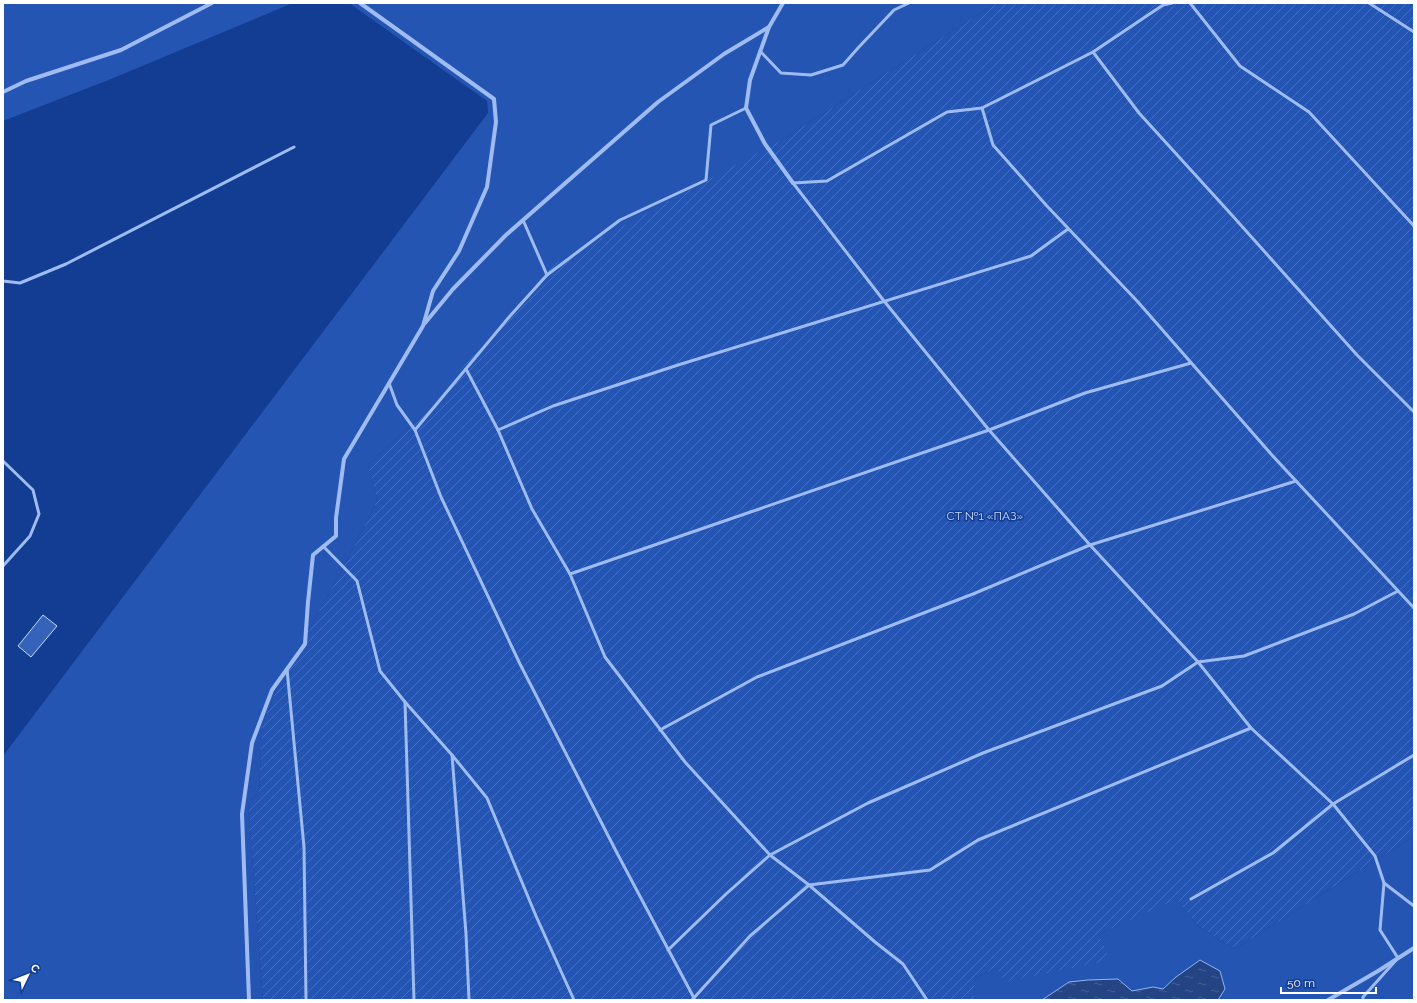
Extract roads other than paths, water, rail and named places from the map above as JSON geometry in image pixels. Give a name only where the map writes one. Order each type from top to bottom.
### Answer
[{"type":"street","points":[[3,92],[26,81],[121,50],[212,3]]},
{"type":"street","points":[[360,3],[494,99],[496,122],[487,187],[459,251],[433,291],[423,326]]},
{"type":"street","points":[[783,3],[769,27],[760,51],[750,80],[746,108],[765,144],[793,183]]},
{"type":"street","points":[[248,1000],[242,814],[252,743],[272,690],[305,644],[313,555],[336,536],[336,518],[344,459],[423,326],[452,289],[506,235],[658,102],[724,54],[769,27]]},
{"type":"street","points":[[1328,1000],[1414,948]]},
{"type":"lane","points":[[760,51],[781,72],[811,75],[843,65],[894,10],[909,3]]},
{"type":"lane","points":[[793,183],[827,181],[947,112],[982,108],[1093,52],[1163,5],[1172,3]]},
{"type":"lane","points":[[1190,3],[1240,66],[1309,112],[1414,226]]},
{"type":"lane","points":[[1369,3],[1414,32]]},
{"type":"lane","points":[[1093,52],[1139,113],[1357,355],[1414,412]]},
{"type":"lane","points":[[415,430],[510,316],[547,275],[620,220],[706,180],[711,125],[746,108]]},
{"type":"lane","points":[[982,108],[993,145],[1068,229],[1138,302],[1296,482],[1414,608]]},
{"type":"lane","points":[[3,282],[20,283],[66,264],[294,147]]},
{"type":"lane","points":[[793,183],[884,301],[989,430],[1090,545],[1198,662],[1250,728],[1333,804],[1375,856],[1384,883],[1380,930],[1398,958],[1363,997],[1363,1000]]},
{"type":"lane","points":[[523,220],[547,275]]},
{"type":"lane","points":[[498,430],[560,404],[678,365],[1031,256],[1068,229]]},
{"type":"lane","points":[[570,574],[989,430],[1085,393],[1191,363]]},
{"type":"lane","points":[[466,369],[498,430],[532,509],[570,574],[605,657],[685,762],[770,855],[809,885],[903,964],[927,1000]]},
{"type":"lane","points":[[389,383],[398,405],[415,430],[441,497],[520,664],[693,999],[750,936],[809,885],[930,870],[978,840],[1250,728]]},
{"type":"lane","points":[[3,461],[33,490],[39,514],[30,536],[3,566]]},
{"type":"lane","points":[[660,730],[758,677],[973,594],[1090,545],[1296,482]]},
{"type":"lane","points":[[324,546],[357,581],[380,671],[487,798],[536,916],[574,1000]]},
{"type":"lane","points":[[668,950],[726,894],[770,855],[868,803],[976,756],[1162,686],[1198,662],[1244,656],[1354,614],[1398,591]]},
{"type":"lane","points":[[287,669],[304,847],[306,1000]]},
{"type":"lane","points":[[405,702],[414,1000]]},
{"type":"lane","points":[[452,755],[466,934],[469,1000]]},
{"type":"lane","points":[[1191,899],[1273,853],[1333,804],[1414,755]]},
{"type":"lane","points":[[1384,883],[1414,906]]},
{"type":"water","points":[[1200,960],[1220,971],[1225,989],[1218,1000],[1042,1000],[1069,982],[1088,980],[1118,979],[1132,991],[1153,987],[1163,989],[1176,977]]},
{"type":"park label","name":"СТ №1 «ПАЗ»","points":[[985,516]]}]
